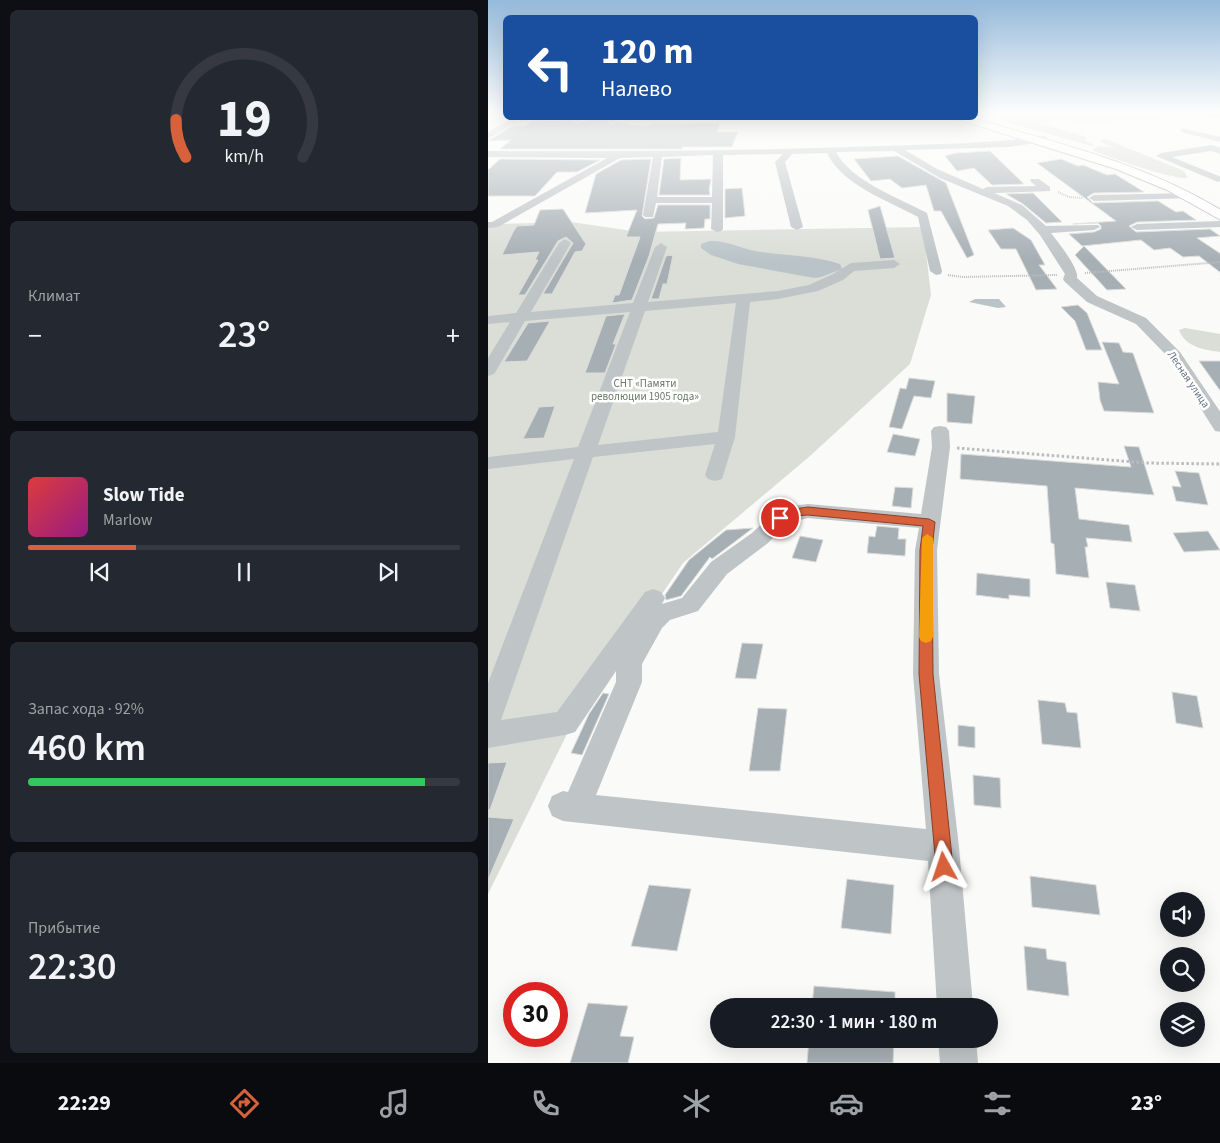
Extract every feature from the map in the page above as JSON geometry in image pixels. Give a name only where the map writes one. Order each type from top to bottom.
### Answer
[{"type":"main road","points":[[1106,163],[1139,174],[1188,196],[1220,216]]},
{"type":"main road","points":[[1118,163],[1177,184],[1220,209]]},
{"type":"street","points":[[490,227],[605,163]]},
{"type":"street","points":[[649,215],[657,163]]},
{"type":"street","points":[[717,229],[718,163]]},
{"type":"street","points":[[780,163],[797,227]]},
{"type":"street","points":[[836,163],[853,178],[924,215],[936,271]]},
{"type":"street","name":"Лесная улица","points":[[917,163],[948,178],[1022,209],[1044,230],[1057,248],[1071,274],[1070,279],[1092,300],[1141,321],[1175,355],[1220,426]]},
{"type":"street","points":[[1178,163],[1219,179]]},
{"type":"street","points":[[1191,168],[1211,165]]},
{"type":"street","points":[[1177,184],[1219,179]]},
{"type":"street","points":[[1035,181],[1046,189]]},
{"type":"street","points":[[977,190],[1046,189]]},
{"type":"street","points":[[1094,198],[1188,196]]},
{"type":"street","points":[[651,200],[716,200]]},
{"type":"street","points":[[1137,227],[1220,224]]},
{"type":"street","points":[[1044,230],[1094,227]]},
{"type":"street","points":[[488,371],[565,243]]},
{"type":"street","points":[[488,719],[661,247]]},
{"type":"street","points":[[488,320],[744,299],[813,288],[838,277],[851,267],[894,264]]},
{"type":"street","points":[[715,475],[726,437],[744,299]]},
{"type":"street","points":[[1200,394],[1220,395]]},
{"type":"street","points":[[488,463],[726,437]]},
{"type":"street","points":[[940,439],[926,550],[926,674],[943,847],[953,998]]},
{"type":"street","points":[[929,522],[808,511],[792,513],[780,518],[760,538],[719,568],[690,605],[662,613],[653,620],[629,663],[630,682],[580,798],[571,806],[943,847]]},
{"type":"street","points":[[488,735],[565,723],[653,598]]},
{"type":"street","points":[[958,1048],[959,1063]]},
{"type":"path","points":[[1046,189],[1072,198],[1094,198]]},
{"type":"path","points":[[940,439],[1146,463],[1220,464]]},
{"type":"green space","points":[[1128,163],[1163,163],[1184,171],[1188,178],[1181,178]]},
{"type":"green space","name":"СНТ «Памяти революции 1905 года»","points":[[571,222],[639,232],[923,227],[931,295],[910,364],[810,456],[683,563],[567,734],[488,894],[488,228],[501,224]]},
{"type":"green space","points":[[1185,328],[1220,334],[1220,352],[1202,349],[1191,344],[1182,336],[1179,330]]},
{"type":"shaded area","points":[[710,241],[727,243],[755,251],[830,261],[840,264],[842,269],[814,278],[738,264],[711,255],[701,248],[701,244]]},
{"type":"shaded area","points":[[975,299],[999,299],[1006,307],[998,308],[969,302]]},
{"type":"building","points":[[496,163],[595,163],[577,172],[557,172],[535,196],[488,196],[488,170]]},
{"type":"building","points":[[616,163],[650,163],[642,216],[645,219],[654,218],[658,205],[710,205],[710,219],[705,219],[704,228],[685,229],[686,223],[658,224],[649,256],[632,300],[612,303],[615,295],[619,295],[640,237],[626,237],[637,210],[585,213],[596,174]]},
{"type":"building","points":[[663,163],[681,163],[680,180],[711,179],[710,195],[659,195]]},
{"type":"building","points":[[857,163],[910,163],[946,183],[974,255],[967,258],[941,211],[934,211],[926,185],[902,188],[890,179],[871,181]]},
{"type":"building","points":[[950,163],[1002,163],[1024,184],[992,185],[974,168],[957,171]]},
{"type":"building","points":[[1037,163],[1070,163],[1078,166],[1083,165],[1107,175],[1115,174],[1144,192],[1094,193],[1087,197],[1093,203],[1158,201],[1176,212],[1183,211],[1196,220],[1137,222],[1129,226],[1136,232],[1210,229],[1220,236],[1197,238],[1221,254],[1221,273],[1199,256],[1183,257],[1170,248],[1154,250],[1141,240],[1082,246],[1069,234],[1094,232],[1101,229],[1101,226],[1098,223],[1073,224],[1116,221]]},
{"type":"building","points":[[742,188],[745,216],[725,218],[725,189]]},
{"type":"building","points":[[1033,193],[1062,222],[1046,223],[1023,204],[1006,194]]},
{"type":"building","points":[[880,206],[895,258],[880,259],[868,210]]},
{"type":"building","points":[[563,209],[586,244],[582,251],[575,252],[552,294],[543,294],[573,243],[566,237],[558,241],[525,295],[518,295],[538,260],[535,260],[539,252],[502,255],[513,232],[517,226],[534,225],[540,210]]},
{"type":"building","points":[[1013,228],[1031,240],[1045,265],[1039,265],[1057,289],[1036,290],[1016,249],[1001,249],[988,230]]},
{"type":"building","points":[[1084,246],[1126,289],[1107,290],[1075,255]]},
{"type":"building","points":[[673,255],[667,284],[663,284],[659,299],[651,299],[666,256]]},
{"type":"building","points":[[1078,305],[1087,313],[1102,350],[1086,350],[1075,321],[1061,307]]},
{"type":"building","points":[[625,314],[613,344],[616,344],[605,373],[585,373],[606,316]]},
{"type":"building","points":[[550,321],[527,361],[504,362],[528,323]]},
{"type":"building","points":[[1102,342],[1119,343],[1123,352],[1133,353],[1154,413],[1104,411],[1100,400],[1098,382],[1119,384]]},
{"type":"building","points":[[1199,361],[1221,361],[1221,392]]},
{"type":"building","points":[[909,378],[935,381],[931,398],[914,396],[902,429],[889,427],[900,388],[906,389]]},
{"type":"building","points":[[947,393],[975,396],[972,424],[947,422]]},
{"type":"building","points":[[555,406],[544,438],[523,439],[539,407]]},
{"type":"building","points":[[893,434],[920,439],[915,456],[887,452]]},
{"type":"building","points":[[1124,446],[1139,447],[1154,495],[1075,488],[1079,519],[1129,525],[1132,542],[1086,538],[1088,547],[1085,547],[1089,578],[1056,574],[1054,544],[1051,543],[1047,486],[960,479],[961,454],[1131,467]]},
{"type":"building","points":[[1175,471],[1199,473],[1208,505],[1176,501],[1172,486],[1181,487]]},
{"type":"building","points":[[895,487],[913,488],[911,508],[892,506]]},
{"type":"building","points":[[877,526],[899,528],[898,539],[906,539],[905,556],[867,553],[869,536],[875,537]]},
{"type":"building","points":[[753,528],[712,559],[710,557],[681,596],[666,600],[665,595],[689,560],[726,530]]},
{"type":"building","points":[[1208,531],[1220,550],[1184,552],[1173,533]]},
{"type":"building","points":[[800,536],[823,540],[816,562],[792,558]]},
{"type":"building","points":[[977,573],[1030,579],[1030,597],[1009,595],[1009,599],[976,595]]},
{"type":"building","points":[[1106,582],[1135,585],[1140,611],[1110,608]]},
{"type":"building","points":[[742,643],[763,644],[756,679],[735,678]]},
{"type":"building","points":[[1172,692],[1197,696],[1203,728],[1176,723]]},
{"type":"building","points":[[603,693],[609,694],[582,755],[571,753],[589,714]]},
{"type":"building","points":[[1038,700],[1065,703],[1067,712],[1077,713],[1081,748],[1042,744]]},
{"type":"building","points":[[758,708],[787,709],[780,771],[749,771]]},
{"type":"building","points":[[958,725],[975,727],[975,748],[958,746]]},
{"type":"building","points":[[507,762],[490,810],[488,810],[488,763]]},
{"type":"building","points":[[973,775],[1000,778],[1001,808],[974,805]]},
{"type":"building","points":[[488,817],[514,819],[488,880]]},
{"type":"building","points":[[1030,876],[1096,885],[1100,915],[1032,907]]},
{"type":"building","points":[[847,879],[894,885],[891,934],[841,928]]},
{"type":"building","points":[[649,885],[691,889],[677,951],[631,946]]},
{"type":"building","points":[[1024,946],[1046,949],[1047,959],[1066,962],[1069,996],[1027,990]]},
{"type":"building","points":[[814,986],[895,992],[895,998],[813,998]]},
{"type":"building","points":[[588,1003],[628,1006],[620,1036],[634,1037],[628,1063],[570,1063]]},
{"type":"building","points":[[808,1048],[894,1048],[893,1063],[807,1063]]},
{"type":"slow traffic","points":[[926,637],[927,538]]},
{"type":"route","points":[[780,518],[792,513],[808,511],[929,522],[926,550],[926,674],[944,867]]}]
